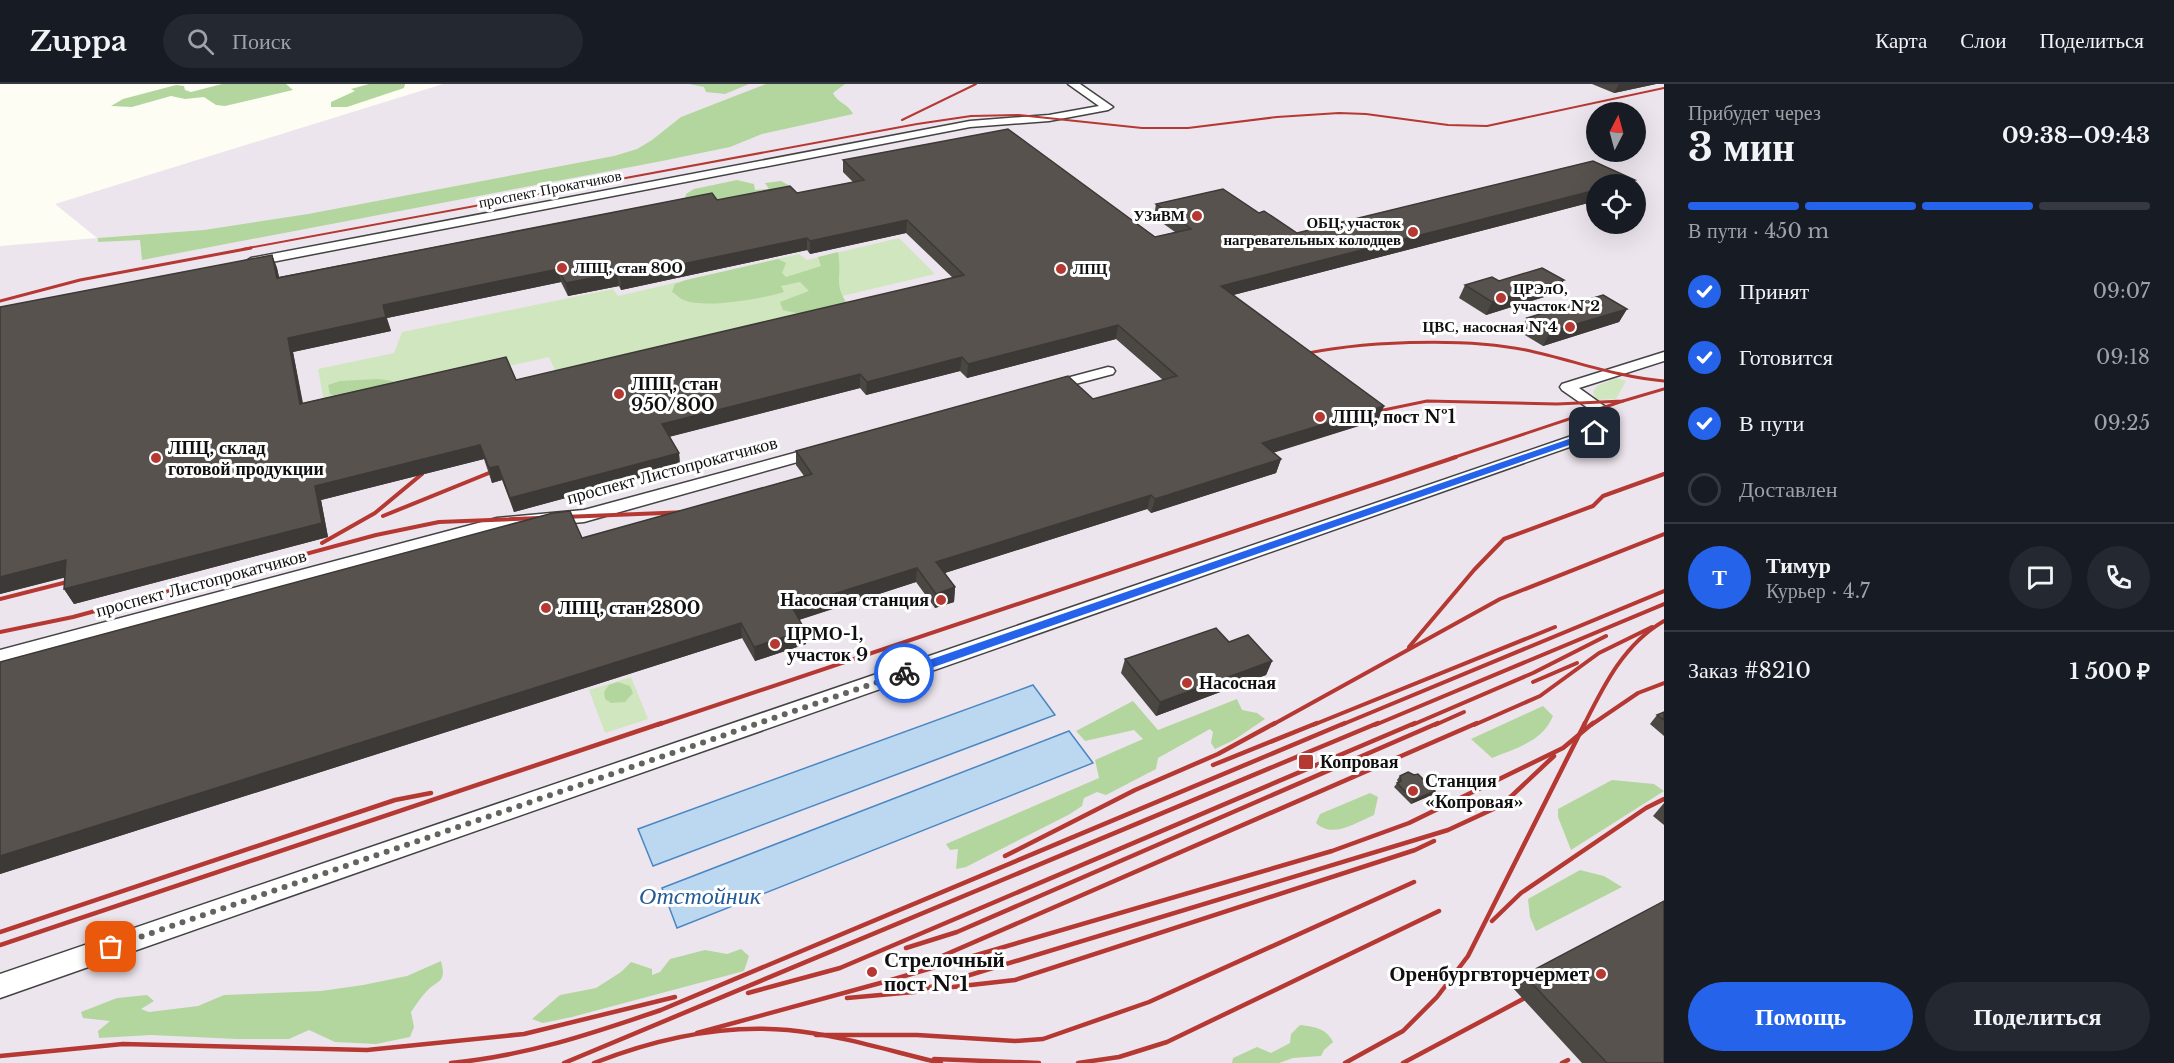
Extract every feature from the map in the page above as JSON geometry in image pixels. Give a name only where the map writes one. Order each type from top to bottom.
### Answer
[{"type":"street","name":"проспект Прокатчиков","points":[[233,265],[970,124],[1048,118],[1108,107],[1073,84]]},
{"type":"street","points":[[0,986],[1595,433],[1607,425],[1606,413],[1567,387],[1664,356]]},
{"type":"street","points":[[1028,393],[1108,371]]},
{"type":"street","name":"проспект Листопрокатчиков","points":[[0,657],[497,524],[584,516],[834,447]]},
{"type":"shaded area","points":[[443,84],[1664,84],[1664,1063],[0,1063],[0,246],[97,238],[55,204]]},
{"type":"green space","points":[[222,84],[286,84],[293,90],[225,106],[216,105],[204,97],[185,99],[171,96],[132,107],[111,106],[123,99],[176,85],[184,86],[185,90],[191,92]]},
{"type":"green space","points":[[369,84],[405,84],[404,88],[347,107],[331,107],[331,102],[355,91],[351,89]]},
{"type":"green space","points":[[689,84],[749,84],[725,94],[706,92],[704,87]]},
{"type":"green space","points":[[766,84],[845,84],[833,93],[853,114],[762,134],[730,147],[657,162],[142,260],[140,240],[98,242],[98,238],[204,230],[308,214],[614,156],[637,149],[681,117]]},
{"type":"green space","points":[[737,180],[754,184],[755,190],[769,189],[765,183],[781,181],[790,186],[768,197],[687,203],[700,196],[685,198],[686,194],[694,189]]},
{"type":"green space","points":[[899,238],[935,274],[842,296],[852,311],[558,377],[549,357],[325,407],[318,369],[394,353],[402,332],[613,289],[618,296],[799,254],[807,260]]},
{"type":"green space","points":[[838,252],[840,287],[852,311],[817,318],[783,310],[780,302],[809,291],[800,282],[781,286],[784,292],[774,295],[719,303],[693,303],[672,292],[675,284],[686,280],[778,259],[786,263],[782,273],[786,277],[821,266],[818,257]]},
{"type":"green space","points":[[1616,378],[1626,381],[1616,399],[1596,400],[1593,392],[1597,386]]},
{"type":"green space","points":[[378,379],[393,381],[389,388],[341,398],[330,394],[328,385],[340,381]]},
{"type":"green space","points":[[631,677],[648,719],[605,733],[589,690]]},
{"type":"green space","points":[[618,682],[630,686],[633,693],[625,702],[611,703],[605,699],[604,692],[609,685]]},
{"type":"green space","points":[[1237,699],[1242,710],[1257,713],[1265,719],[1234,740],[1215,749],[1211,743],[1213,732],[1210,729],[1158,758],[1156,769],[1106,795],[1097,792],[1084,798],[1082,806],[1070,814],[966,867],[956,869],[958,849],[950,850],[946,844],[1099,778],[1095,760],[1143,739],[1134,730],[1085,741],[1076,731],[1133,701],[1158,730]]},
{"type":"green space","points":[[1543,706],[1553,716],[1548,725],[1535,738],[1519,747],[1492,758],[1471,739]]},
{"type":"green space","points":[[1612,780],[1654,784],[1664,791],[1571,850],[1558,817],[1558,809]]},
{"type":"green space","points":[[1370,793],[1378,797],[1374,815],[1337,830],[1323,828],[1316,823],[1320,814]]},
{"type":"green space","points":[[1580,870],[1604,876],[1622,887],[1536,931],[1530,917],[1528,899]]},
{"type":"green space","points":[[741,949],[749,956],[744,971],[572,1017],[543,1023],[532,1019],[560,995],[596,988],[621,972],[631,962],[652,969],[652,975],[660,972],[670,959],[705,950],[727,954]]},
{"type":"green space","points":[[441,961],[442,977],[424,994],[411,1012],[414,1027],[410,1037],[376,1044],[335,1042],[309,1030],[289,1039],[151,1035],[99,1038],[98,1031],[110,1021],[83,1018],[81,1012],[117,998],[147,995],[154,1001],[141,1009],[149,1012],[198,1006],[224,995],[321,991],[407,976]]},
{"type":"green space","points":[[1300,1025],[1320,1029],[1330,1037],[1333,1042],[1321,1056],[1293,1058],[1279,1063],[1232,1063],[1233,1058],[1257,1047],[1271,1053],[1290,1043],[1291,1034]]},
{"type":"water","name":"Отстойник","points":[[1033,685],[1055,715],[653,866],[638,829]]},
{"type":"water","name":"Отстойник","points":[[1069,731],[1093,763],[677,928],[662,888]]},
{"type":"building","points":[[1008,129],[1155,237],[1191,229],[1156,204],[1223,189],[1259,213],[1264,211],[1297,233],[1589,162],[1595,162],[1622,174],[1586,174],[1586,193],[1221,286],[1384,406],[1262,443],[1281,459],[1155,499],[1151,495],[936,562],[955,587],[936,594],[917,568],[792,607],[805,630],[754,647],[741,623],[0,856],[0,662],[553,513],[570,511],[582,538],[812,474],[796,451],[1068,376],[1093,399],[1177,376],[1118,325],[968,364],[962,357],[867,382],[860,374],[662,424],[679,453],[510,498],[498,466],[489,468],[480,445],[315,486],[322,523],[64,589],[66,560],[0,577],[0,307],[272,255],[277,278],[712,193],[717,200],[790,186],[797,193],[864,180],[843,160]],"holes":[[[907,220],[964,275],[516,380],[506,357],[300,404],[288,338],[386,317],[383,305],[558,269],[566,283],[617,273],[620,277],[807,238],[810,241]]]},
{"type":"building","points":[[1542,268],[1564,280],[1492,302],[1465,285],[1492,277],[1499,281]]},
{"type":"building","points":[[1603,295],[1627,309],[1550,332],[1527,318]]},
{"type":"building","name":"Насосная","points":[[1216,628],[1229,642],[1248,635],[1272,661],[1160,702],[1125,659]]},
{"type":"building","points":[[1664,712],[1664,720],[1657,715]]},
{"type":"building","name":"Станция «Копровая»","points":[[1408,772],[1418,774],[1435,791],[1414,800],[1397,783],[1401,781],[1400,776]]},
{"type":"building","name":"Оренбургвторчермет","points":[[1664,901],[1664,1063],[1607,1063],[1524,975]]},
{"type":"railway","points":[[902,120],[976,84]]},
{"type":"railway","points":[[243,249],[917,124],[971,116],[1019,115],[1142,128],[1188,128],[1277,117],[1339,113],[1366,114],[1448,125],[1487,126],[1664,88]]},
{"type":"railway","points":[[0,301],[80,280],[251,248]]},
{"type":"railway","points":[[1294,356],[1379,344],[1472,343],[1526,350],[1612,372],[1664,381]]},
{"type":"railway","points":[[1623,401],[1664,389]]},
{"type":"railway","points":[[1369,413],[1427,401],[1557,404],[1623,401]]},
{"type":"railway","points":[[1452,458],[1623,401]]},
{"type":"railway","points":[[657,725],[1456,457]]},
{"type":"railway","points":[[383,516],[489,473]]},
{"type":"railway","points":[[322,543],[375,513],[422,474]]},
{"type":"railway","points":[[1409,647],[1474,570],[1504,539],[1593,506],[1603,496],[1664,474]]},
{"type":"railway","points":[[0,632],[73,617],[376,535],[439,522],[688,512]]},
{"type":"railway","points":[[1272,725],[1500,599],[1664,534]]},
{"type":"railway","points":[[0,599],[75,580]]},
{"type":"railway","points":[[1341,725],[1664,591]]},
{"type":"railway","points":[[1375,725],[1664,604]]},
{"type":"railway","points":[[1585,723],[1599,695],[1626,653],[1650,630],[1664,621]]},
{"type":"railway","points":[[1313,725],[1555,627]]},
{"type":"railway","points":[[1474,725],[1540,696],[1599,653],[1652,627]]},
{"type":"railway","points":[[1412,725],[1533,673],[1606,636]]},
{"type":"railway","points":[[1533,682],[1577,663]]},
{"type":"railway","points":[[1591,725],[1638,693],[1664,683]]},
{"type":"railway","points":[[1435,725],[1464,712]]},
{"type":"railway","points":[[0,945],[662,723]]},
{"type":"railway","points":[[1005,856],[1135,790],[1218,754],[1275,723]]},
{"type":"railway","points":[[1213,765],[1317,723]]},
{"type":"railway","points":[[451,1063],[532,1049],[661,1010],[1345,723]]},
{"type":"railway","points":[[564,1063],[1378,723]]},
{"type":"railway","points":[[748,993],[840,968],[1415,723]]},
{"type":"railway","points":[[906,948],[957,932],[1438,723]]},
{"type":"railway","points":[[933,960],[1477,723]]},
{"type":"railway","points":[[1579,734],[1585,723]]},
{"type":"railway","points":[[1579,734],[1593,723]]},
{"type":"railway","points":[[697,1033],[884,982],[1332,851],[1409,823],[1563,748],[1579,734]]},
{"type":"railway","points":[[1345,1063],[1403,1031],[1437,997],[1468,956],[1579,734]]},
{"type":"railway","points":[[847,998],[914,992],[1448,830],[1502,805],[1554,756]]},
{"type":"railway","points":[[0,932],[395,800],[431,793]]},
{"type":"railway","points":[[1492,921],[1521,893],[1646,808],[1664,799]]},
{"type":"railway","points":[[953,987],[1015,980],[1415,850],[1434,841]]},
{"type":"railway","points":[[820,1035],[917,1035],[1015,1041],[1043,1039],[1149,1002],[1414,882]]},
{"type":"railway","points":[[1078,1063],[1119,1057],[1167,1042],[1439,911]]},
{"type":"railway","points":[[0,1056],[123,1044],[367,1050],[524,1034],[675,997]]},
{"type":"railway","points":[[1403,1063],[1523,999]]},
{"type":"railway","points":[[594,1063],[665,1040],[714,1031],[763,1029],[820,1035]]},
{"type":"railway","points":[[816,1035],[820,1035]]},
{"type":"railway","points":[[820,1035],[941,1063]]},
{"type":"railway","points":[[934,1059],[1039,1063]]},
{"type":"railway","points":[[1562,1063],[1568,1060]]},
{"type":"way so far","points":[[111,947],[904,673]]},
{"type":"place","name":"УЗиВМ","points":[[1197,216]]},
{"type":"place","name":"ОБЦ, участок нагревательных колодцев","points":[[1413,232]]},
{"type":"place","name":"ЛПЦ, стан 800","points":[[562,268]]},
{"type":"place","name":"ЛПЦ","points":[[1061,269]]},
{"type":"place","name":"ЦРЭлО, участок №2","points":[[1501,298]]},
{"type":"place","name":"ЦВС, насосная №4","points":[[1570,327]]},
{"type":"place","name":"ЛПЦ, стан 950/800","points":[[619,394]]},
{"type":"place","name":"ЛПЦ, пост №1","points":[[1320,417]]},
{"type":"place","name":"ЛПЦ, склад готовой продукции","points":[[156,458]]},
{"type":"place","name":"Насосная станция","points":[[941,600]]},
{"type":"place","name":"ЛПЦ, стан 2800","points":[[546,608]]},
{"type":"place","name":"ЦРМО-1, участок 9","points":[[775,644]]},
{"type":"place","name":"Насосная","points":[[1187,683]]},
{"type":"place","name":"Копровая","points":[[1306,762]]},
{"type":"place","name":"Станция «Копровая»","points":[[1413,791]]},
{"type":"place","name":"Стрелочный пост №1","points":[[872,972]]},
{"type":"place","name":"Оренбургвторчермет","points":[[1601,974]]},
{"type":"route","points":[[904,673],[1595,433]]}]
